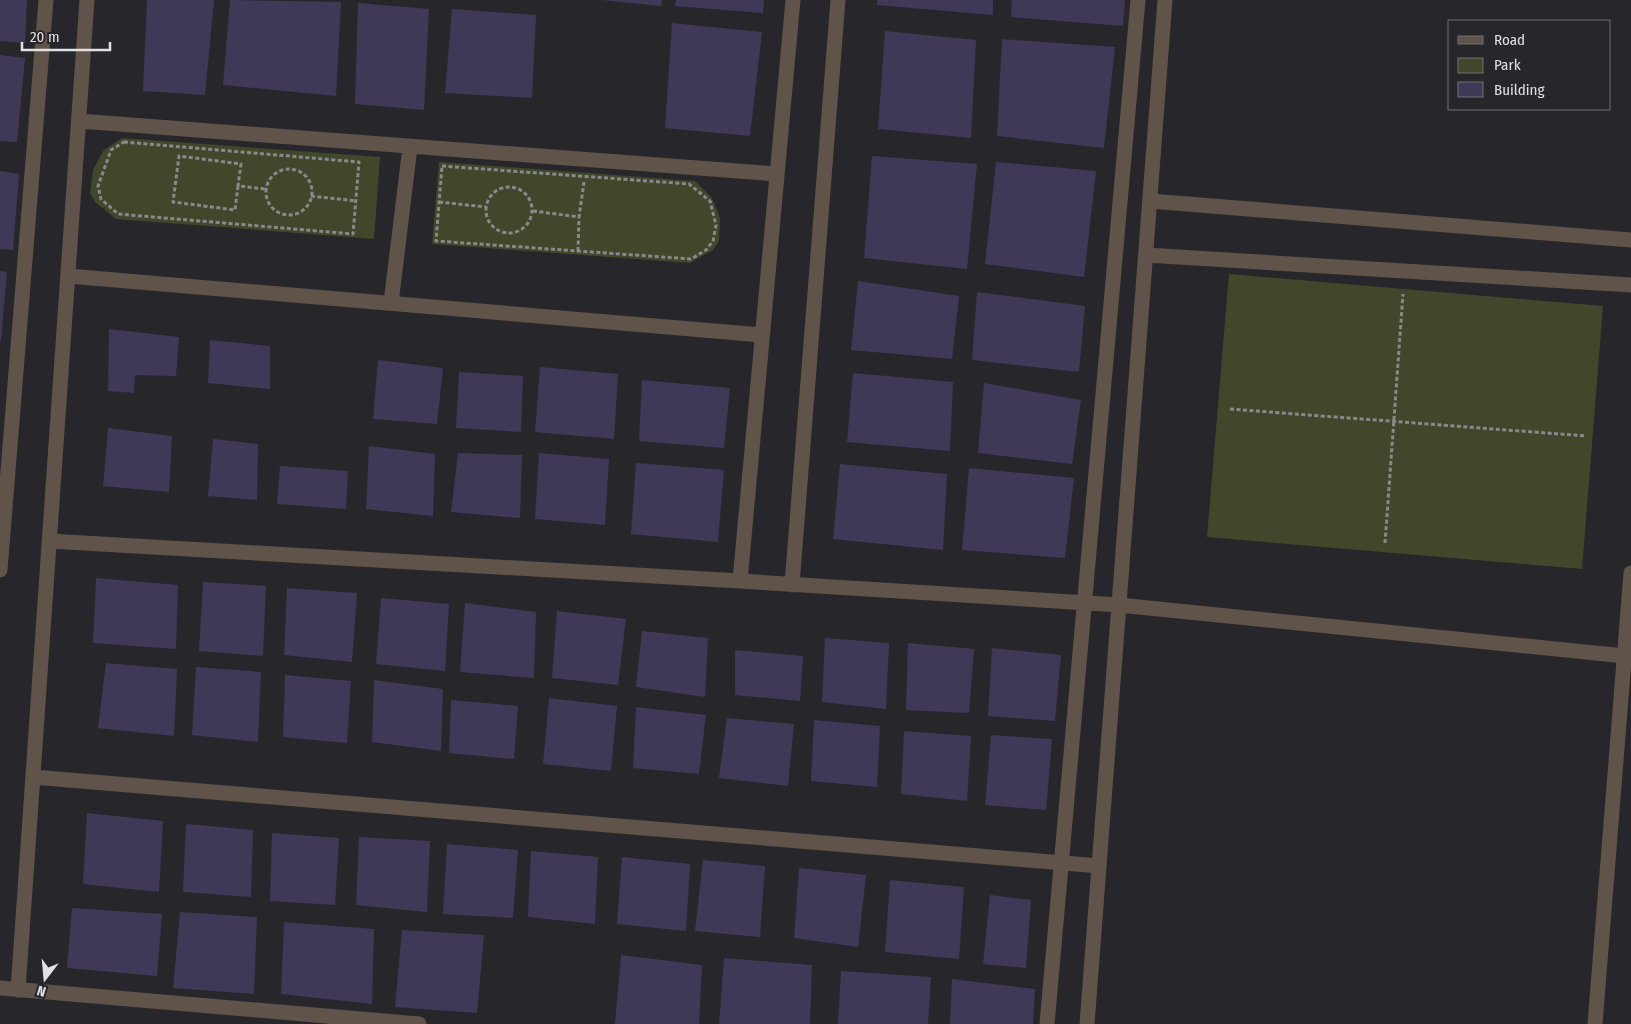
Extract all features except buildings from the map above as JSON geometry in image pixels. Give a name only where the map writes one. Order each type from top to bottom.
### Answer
[{"type":"street","points":[[0,570],[46,0]]},
{"type":"street","points":[[18,990],[87,0]]},
{"type":"street","points":[[740,581],[793,0]]},
{"type":"street","points":[[792,585],[838,0]]},
{"type":"street","points":[[1047,1024],[1138,0]]},
{"type":"street","points":[[1087,1024],[1165,0]]},
{"type":"street","points":[[79,121],[777,174]]},
{"type":"street","points":[[391,303],[410,146]]},
{"type":"street","points":[[1150,201],[1631,240]]},
{"type":"street","points":[[1146,255],[1631,285]]},
{"type":"street","points":[[68,276],[762,335]]},
{"type":"street","points":[[49,541],[1119,605],[1624,656]]},
{"type":"street","points":[[1595,1024],[1631,573]]},
{"type":"street","points":[[33,777],[1099,866]]},
{"type":"street","points":[[0,988],[419,1024]]},
{"type":"path","points":[[124,142],[359,162],[356,201],[353,234],[118,214],[101,199],[98,186],[111,150],[124,142]]},
{"type":"path","points":[[179,156],[241,164],[238,186],[235,210],[173,202],[179,156]]},
{"type":"path","points":[[442,166],[584,176],[689,184],[710,201],[716,225],[713,241],[706,250],[690,259],[436,241],[442,166]]},
{"type":"path","points":[[285,169],[292,169],[305,176],[309,182],[311,196],[304,210],[289,215],[274,211],[269,204],[265,189],[273,175],[285,169]]},
{"type":"path","points":[[578,252],[579,217],[584,176]]},
{"type":"path","points":[[238,186],[265,189]]},
{"type":"path","points":[[514,187],[528,196],[533,211],[531,218],[522,230],[507,233],[500,232],[489,222],[486,207],[488,200],[499,189],[514,187]]},
{"type":"path","points":[[311,196],[356,201]]},
{"type":"path","points":[[439,202],[486,207]]},
{"type":"path","points":[[533,211],[579,217]]},
{"type":"path","points":[[1385,543],[1403,302]]},
{"type":"path","points":[[1230,409],[1586,436]]},
{"type":"green space","points":[[122,138],[380,157],[374,239],[116,219],[95,202],[90,193],[93,170],[103,151]]},
{"type":"green space","points":[[439,162],[695,181],[712,198],[720,218],[719,241],[713,250],[690,263],[432,244]]},
{"type":"green space","points":[[1229,274],[1603,306],[1582,569],[1207,537]]}]
